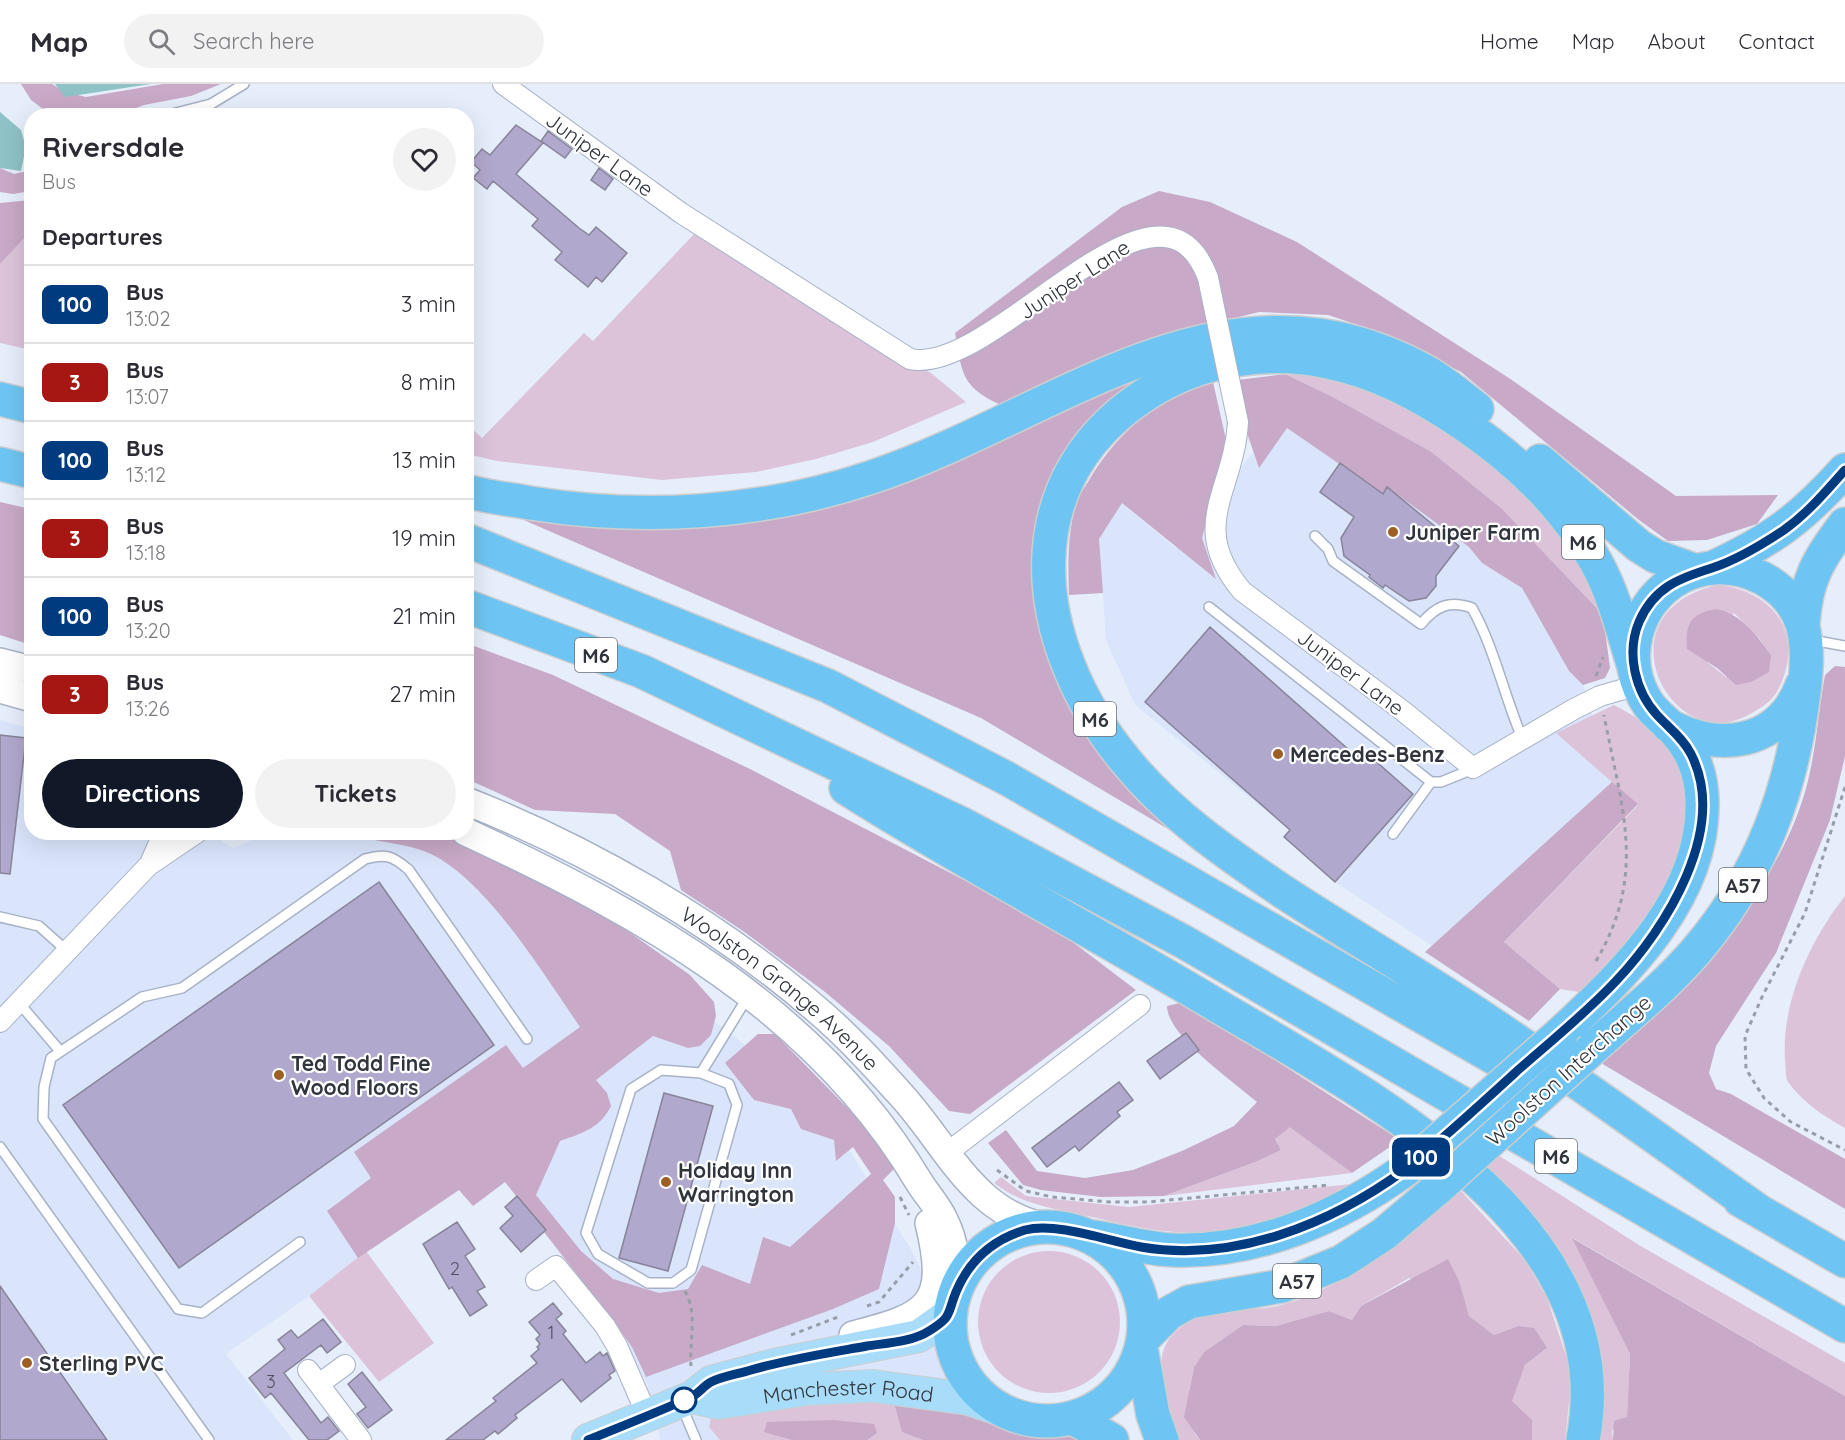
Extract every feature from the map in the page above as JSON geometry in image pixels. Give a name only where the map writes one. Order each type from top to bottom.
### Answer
[{"type":"highway","name":"M6","points":[[474,492],[576,510],[653,513],[730,509],[773,502],[873,477],[1000,424],[1111,370],[1221,336],[1286,332],[1339,339],[1397,359],[1431,375],[1524,446],[1639,546],[1655,556],[1704,569]]},
{"type":"highway","name":"Woolston Interchange","points":[[1759,1211],[1486,1020],[1249,868],[1188,823],[1152,791],[1098,724],[1080,694],[1064,658],[1053,616],[1048,579],[1049,548],[1061,495],[1086,447],[1118,413],[1157,387],[1197,369],[1227,361],[1285,357],[1323,361],[1375,376],[1406,388],[1473,431],[1506,456],[1554,503],[1597,563],[1646,700],[1691,754],[1700,781],[1702,820],[1691,866],[1672,905],[1649,941],[1616,981],[1562,1032],[1406,1169],[1374,1192],[1342,1210],[1248,1243],[1198,1250],[1169,1250],[1050,1228],[1027,1230],[993,1245],[973,1263],[953,1304],[952,1344],[961,1369],[976,1390],[1002,1410],[1027,1419],[1042,1421],[1073,1418],[1104,1402],[1117,1391],[1127,1378],[1142,1344],[1169,1313],[1189,1302],[1282,1286],[1341,1262],[1384,1234],[1438,1188],[1592,1050],[1676,971],[1706,938],[1738,894],[1765,843],[1785,790],[1799,738],[1806,672],[1805,632]]},
{"type":"highway","points":[[0,387],[24,390]]},
{"type":"highway","points":[[0,399],[24,405]]},
{"type":"highway","points":[[0,464],[24,470]]},
{"type":"highway","points":[[1636,676],[1634,641],[1639,622],[1653,599],[1673,582],[1784,530],[1806,512],[1845,470]]},
{"type":"highway","name":"A57","points":[[1805,632],[1806,595],[1813,570],[1845,525]]},
{"type":"highway","name":"M6","points":[[474,543],[828,686],[1006,778],[1845,1262]]},
{"type":"highway","points":[[1704,569],[1736,568],[1769,582],[1795,608],[1805,632]]},
{"type":"highway","name":"M6","points":[[474,609],[641,671],[964,825],[1184,942],[1845,1326]]},
{"type":"highway","name":"Woolston Interchange","points":[[1668,725],[1704,741],[1728,742],[1748,738],[1780,719],[1793,704],[1806,672]]},
{"type":"highway","name":"M6","points":[[723,711],[902,824],[1081,925],[1388,1108],[1476,1178],[1511,1215],[1536,1247],[1573,1318],[1584,1356],[1588,1390],[1583,1440]]},
{"type":"highway","name":"Woolston Interchange","points":[[1087,1236],[1109,1250],[1132,1278],[1143,1310],[1142,1344]]},
{"type":"highway","points":[[1142,1344],[1154,1415],[1162,1440]]},
{"type":"highway","points":[[1073,1418],[1112,1440]]},
{"type":"main road","points":[[0,662],[24,668]]},
{"type":"main road","points":[[0,689],[24,696]]},
{"type":"main road","name":"Woolston Grange Avenue","points":[[474,805],[598,864],[672,906],[783,982],[817,1009],[875,1065],[971,1184],[993,1205],[1026,1224],[1050,1228]]},
{"type":"main road","name":"Woolston Grange Avenue","points":[[474,836],[566,880],[712,966],[828,1061],[891,1136],[908,1186],[944,1219],[957,1260],[953,1304]]},
{"type":"main road","points":[[788,1349],[908,1319],[927,1302],[932,1292],[938,1266],[908,1186]]},
{"type":"main road","name":"Manchester Road","points":[[588,1440],[686,1400],[711,1382],[788,1349],[919,1336],[953,1304]]},
{"type":"main road","name":"Manchester Road","points":[[686,1400],[718,1402],[808,1389],[873,1386],[969,1399],[1002,1410]]},
{"type":"street","name":"Juniper Lane","points":[[503,84],[681,213],[910,359],[932,360],[976,342],[1079,270],[1121,245],[1136,239],[1164,236],[1178,240],[1196,255],[1208,279],[1238,422],[1237,441],[1216,509],[1214,529],[1218,554],[1228,574],[1242,591],[1403,711],[1473,768]]},
{"type":"street","points":[[1473,768],[1636,676]]},
{"type":"street","points":[[0,1022],[148,866],[161,840]]},
{"type":"street","points":[[148,866],[186,840]]},
{"type":"street","points":[[947,1153],[1140,1005]]},
{"type":"street","points":[[536,1280],[556,1266],[592,1308],[617,1346],[647,1415]]},
{"type":"street","points":[[345,1365],[313,1377],[361,1440]]},
{"type":"lane","points":[[195,108],[211,104],[244,84]]},
{"type":"lane","points":[[1315,536],[1328,549],[1333,561],[1421,624],[1431,612],[1447,604],[1472,608],[1492,648],[1508,706],[1523,740]]},
{"type":"lane","points":[[1209,607],[1431,782],[1441,782],[1473,768]]},
{"type":"lane","points":[[1805,632],[1845,646]]},
{"type":"lane","points":[[1393,834],[1431,782]]},
{"type":"lane","points":[[300,1242],[202,1313],[178,1309],[43,1119],[44,1087],[51,1058],[142,997],[182,988],[365,859],[382,854],[394,857],[409,870],[527,1039]]},
{"type":"lane","points":[[0,917],[39,926],[67,951]]},
{"type":"lane","points":[[701,1073],[749,995]]},
{"type":"lane","points":[[19,1003],[60,1051]]},
{"type":"lane","points":[[661,1070],[701,1073],[729,1084],[737,1105],[691,1270],[673,1283],[648,1283],[598,1254],[586,1233],[631,1089],[661,1070]]},
{"type":"lane","points":[[0,1147],[209,1440]]},
{"type":"lane","points":[[686,1400],[696,1440]]},
{"type":"path","points":[[1593,965],[1614,927],[1627,865],[1628,843],[1604,715]]},
{"type":"path","points":[[1845,787],[1805,913],[1762,997],[1746,1036],[1746,1069],[1764,1098],[1791,1122],[1845,1150]]},
{"type":"path","points":[[997,1170],[1026,1191],[1052,1197],[1110,1202],[1148,1202],[1329,1185]]},
{"type":"path","points":[[908,1186],[912,1224]]},
{"type":"path","points":[[857,1310],[879,1302],[914,1260]]},
{"type":"path","points":[[679,1278],[691,1302],[694,1322],[686,1400]]},
{"type":"path","points":[[788,1349],[846,1314]]},
{"type":"shaded area","points":[[21,84],[52,84],[65,92],[86,97],[163,84],[221,84],[191,96],[136,108],[42,108],[31,100]]},
{"type":"shaded area","points":[[55,84],[151,84],[65,97]]},
{"type":"shaded area","points":[[0,112],[21,130],[24,140],[24,157],[21,171],[0,168]]},
{"type":"shaded area","points":[[0,168],[14,174],[24,172],[24,192],[13,194],[0,192]]},
{"type":"shaded area","points":[[1159,191],[1210,202],[1297,242],[1509,378],[1676,496],[1778,495],[1757,524],[1707,540],[1668,541],[1639,520],[1461,372],[1391,336],[1328,315],[1259,312],[1153,338],[1001,405],[978,392],[962,369],[955,333],[1122,207]]},
{"type":"shaded area","points":[[24,201],[24,238],[0,264],[0,203]]},
{"type":"shaded area","points":[[697,231],[931,373],[966,402],[873,442],[816,459],[756,472],[662,480],[497,461],[474,456],[474,430],[482,438],[584,333],[593,341]]},
{"type":"shaded area","points":[[24,238],[24,348],[0,343],[0,264]]},
{"type":"shaded area","points":[[1185,363],[1097,418],[1037,600],[1200,848],[981,718],[498,509],[708,522],[1128,378]]},
{"type":"shaded area","points":[[1285,374],[1333,378],[1373,392],[1431,424],[1492,466],[1519,488],[1559,530],[1584,571],[1603,615],[1552,564],[1430,451],[1331,396]]},
{"type":"shaded area","points":[[1285,374],[1331,396],[1430,451],[1502,509],[1603,615],[1610,668],[1605,678],[1583,685],[1569,671],[1522,588],[1482,563],[1469,547],[1387,487],[1383,494],[1287,428],[1259,468],[1247,433],[1237,380]]},
{"type":"shaded area","points":[[1213,382],[1227,444],[1202,538],[1216,579],[1122,503],[1099,539],[1103,593],[1069,595],[1070,535],[1074,511],[1092,475],[1115,444],[1144,416],[1176,395]]},
{"type":"shaded area","points":[[1286,412],[1469,547],[1482,563],[1522,588],[1569,671],[1583,685],[1612,782],[1615,813],[1458,963],[1335,882],[1284,837],[1290,830],[1135,705],[1106,640],[1099,539],[1122,503],[1176,548]]},
{"type":"shaded area","points":[[0,502],[24,507],[24,643],[0,635]]},
{"type":"shaded area","points":[[1718,585],[1738,589],[1755,596],[1769,606],[1779,618],[1786,633],[1788,650],[1786,668],[1779,688],[1766,704],[1748,715],[1719,723],[1693,716],[1672,700],[1658,676],[1653,649],[1661,622],[1681,600]],"holes":[[[1734,613],[1759,638],[1771,655],[1726,677],[1707,662]]]},
{"type":"shaded area","points":[[1717,609],[1734,616],[1748,626],[1760,640],[1771,655],[1769,672],[1751,682],[1736,685],[1717,668],[1687,649],[1687,632],[1692,621],[1701,613]]},
{"type":"shaded area","points":[[474,646],[553,675],[750,769],[1049,924],[1136,990],[970,1114],[949,1111],[889,1046],[825,992],[743,931],[681,890],[670,851],[615,814],[535,810],[474,782]]},
{"type":"shaded area","points":[[1835,666],[1845,667],[1845,756],[1830,820],[1776,953],[1716,1046],[1709,1073],[1716,1089],[1731,1094],[1845,1159],[1845,1209],[1601,1063],[1693,974],[1748,905],[1771,869],[1791,831],[1805,792],[1825,675]]},
{"type":"shaded area","points":[[1614,705],[1648,726],[1677,757],[1686,782],[1686,819],[1672,874],[1655,907],[1631,941],[1585,993],[1560,989],[1504,942],[1638,805],[1556,733]]},
{"type":"shaded area","points":[[0,720],[24,727],[24,840],[220,840],[233,848],[253,840],[423,840],[695,1007],[818,1100],[912,1251],[1004,1440],[660,1440],[647,1383],[579,1265],[505,1182],[473,1206],[459,1190],[366,1251],[309,1296],[226,1354],[293,1440],[0,1440]]},
{"type":"shaded area","points":[[1612,782],[1638,804],[1504,942],[1560,989],[1529,1021],[1425,952]]},
{"type":"shaded area","points":[[372,840],[457,840],[595,908],[690,975],[714,1002],[716,1016],[711,1035],[700,1046],[688,1048],[653,1036],[596,1080],[607,1093],[611,1106],[602,1120],[583,1132],[560,1141],[536,1195],[581,1251],[613,1279],[659,1293],[688,1289],[702,1265],[750,1284],[763,1237],[790,1247],[871,1174],[853,1147],[836,1161],[834,1140],[801,1129],[791,1109],[754,1100],[725,1063],[758,1034],[775,1034],[865,1126],[896,1167],[883,1180],[895,1197],[895,1223],[879,1289],[833,1309],[646,1377],[632,1347],[614,1322],[505,1182],[473,1206],[459,1190],[358,1258],[327,1211],[371,1178],[354,1152],[506,1045],[523,1068],[580,1027],[534,960],[481,893],[442,860],[408,846]]},
{"type":"shaded area","points":[[1845,896],[1845,1128],[1807,1103],[1788,1082],[1785,1038],[1793,995],[1800,973],[1820,932]]},
{"type":"shaded area","points":[[1184,1002],[1400,1140],[1352,1173],[1290,1127],[1275,1139],[1281,1150],[1258,1161],[1164,1196],[1101,1197],[1041,1190],[1023,1185],[988,1143],[1006,1130],[1037,1171],[1085,1178],[1133,1170],[1182,1151],[1234,1126],[1257,1102],[1203,1058],[1178,1031],[1170,1018],[1167,1006]]},
{"type":"shaded area","points":[[1290,1126],[1352,1173],[1164,1196],[1258,1161],[1281,1150],[1275,1139]]},
{"type":"shaded area","points":[[1498,1155],[1639,1245],[1845,1363],[1845,1396],[1573,1238],[1630,1354],[1627,1417],[1612,1431],[1613,1440],[1594,1440],[1601,1397],[1596,1354],[1481,1172]]},
{"type":"shaded area","points":[[1001,1177],[1026,1196],[1129,1207],[1352,1184],[1308,1205],[1262,1222],[1213,1231],[1189,1232],[1144,1228],[1026,1201],[994,1183]]},
{"type":"shaded area","points":[[1460,1190],[1524,1259],[1547,1298],[1572,1374],[1565,1440],[1532,1440],[1531,1420],[1511,1401],[1525,1365],[1546,1349],[1518,1326],[1494,1335],[1469,1316],[1464,1301],[1409,1278],[1361,1306],[1352,1320],[1329,1311],[1276,1326],[1243,1325],[1204,1352],[1194,1367],[1189,1391],[1195,1434],[1200,1440],[1177,1440],[1161,1366],[1165,1346],[1181,1327],[1203,1314],[1285,1304],[1333,1284],[1400,1241]]},
{"type":"shaded area","points":[[1572,1238],[1845,1396],[1845,1440],[1613,1440],[1614,1421],[1627,1417],[1630,1354]]},
{"type":"shaded area","points":[[366,1251],[434,1343],[379,1382],[309,1296]]},
{"type":"shaded area","points":[[1049,1251],[1076,1256],[1100,1271],[1115,1295],[1120,1322],[1115,1349],[1100,1373],[1076,1388],[1049,1393],[1022,1388],[998,1373],[983,1349],[978,1322],[983,1295],[998,1271],[1022,1256]]},
{"type":"shaded area","points":[[1448,1259],[1459,1281],[1469,1316],[1494,1335],[1518,1326],[1534,1328],[1547,1348],[1525,1365],[1512,1401],[1532,1420],[1532,1440],[1200,1440],[1184,1417],[1194,1367],[1204,1352],[1243,1325],[1276,1326],[1329,1311],[1352,1320],[1361,1306]]},
{"type":"shaded area","points":[[893,1400],[902,1432],[923,1440],[720,1440],[709,1427],[711,1417],[732,1407]]},
{"type":"shaded area","points":[[893,1400],[1069,1435],[1080,1440],[923,1440],[902,1432]]},
{"type":"shaded area","points":[[833,1420],[874,1424],[877,1433],[867,1440],[792,1440],[764,1432],[767,1422]]},
{"type":"building","points":[[516,125],[543,143],[516,174],[579,228],[589,235],[596,227],[627,253],[602,282],[596,277],[588,287],[555,260],[562,252],[532,226],[538,219],[493,181],[487,189],[474,179],[480,170],[474,165],[474,158],[482,149],[490,155]]},
{"type":"building","points":[[548,131],[572,149],[565,158],[541,141]]},
{"type":"building","points":[[599,168],[613,179],[605,190],[591,180]]},
{"type":"building","name":"Juniper Farm","points":[[1340,463],[1383,494],[1387,487],[1459,546],[1436,576],[1436,586],[1426,598],[1409,601],[1385,585],[1383,588],[1369,577],[1370,575],[1344,556],[1341,538],[1354,517],[1320,492]]},
{"type":"building","name":"Mercedes-Benz","points":[[1210,627],[1357,757],[1363,750],[1413,794],[1335,882],[1284,837],[1290,830],[1145,702]]},
{"type":"building","points":[[0,735],[24,738],[24,755],[10,874],[0,873]]},
{"type":"building","name":"Ted Todd Fine Wood Floors","points":[[379,882],[494,1045],[179,1268],[63,1105]]},
{"type":"building","points":[[1186,1033],[1199,1050],[1160,1079],[1147,1061]]},
{"type":"building","points":[[1119,1082],[1133,1100],[1117,1112],[1120,1116],[1079,1151],[1075,1146],[1047,1167],[1032,1148]]},
{"type":"building","name":"Holiday Inn Warrington","points":[[664,1093],[713,1106],[668,1271],[619,1258]]},
{"type":"building","points":[[517,1196],[546,1230],[521,1252],[500,1228],[513,1216],[505,1207]]},
{"type":"building","points":[[457,1222],[475,1249],[465,1256],[485,1287],[477,1291],[487,1305],[470,1316],[452,1287],[449,1289],[423,1244]]},
{"type":"building","name":"Sterling PVC","points":[[0,1286],[107,1440],[0,1440]]},
{"type":"building","points":[[553,1303],[562,1314],[556,1319],[566,1331],[563,1334],[586,1363],[600,1352],[603,1356],[607,1353],[615,1371],[609,1375],[611,1378],[581,1402],[562,1379],[515,1415],[517,1418],[498,1434],[495,1431],[483,1440],[446,1440],[496,1401],[493,1398],[537,1363],[531,1356],[539,1349],[537,1347],[540,1344],[536,1339],[540,1335],[529,1322]]},
{"type":"building","points":[[323,1319],[341,1342],[327,1353],[321,1345],[284,1373],[321,1423],[328,1417],[339,1431],[327,1440],[309,1440],[271,1393],[265,1398],[249,1378],[285,1349],[278,1340],[291,1330],[298,1338]]},
{"type":"building","points":[[362,1372],[392,1410],[368,1428],[357,1414],[366,1407],[348,1384]]},
{"type":"bus line","name":"100","points":[[588,1440],[693,1397],[711,1382],[753,1369],[919,1336],[951,1313],[955,1295],[963,1277],[982,1252],[1005,1237],[1027,1230],[1050,1228],[1069,1230],[1142,1247],[1169,1250],[1222,1248],[1282,1233],[1342,1210],[1374,1192],[1406,1169],[1545,1047],[1616,981],[1649,941],[1683,886],[1697,843],[1702,820],[1702,799],[1697,768],[1691,754],[1677,734],[1658,716],[1638,685],[1634,667],[1634,641],[1639,622],[1653,599],[1673,582],[1696,571],[1712,568],[1754,548],[1784,530],[1806,512],[1845,470]]},
{"type":"place","name":"Juniper Farm","points":[[1393,532]]},
{"type":"place","name":"Mercedes-Benz","points":[[1278,754]]},
{"type":"place","name":"Ted Todd Fine Wood Floors","points":[[279,1075]]},
{"type":"place","name":"Holiday Inn Warrington","points":[[666,1182]]},
{"type":"place","name":"Sterling PVC","points":[[27,1363]]}]
